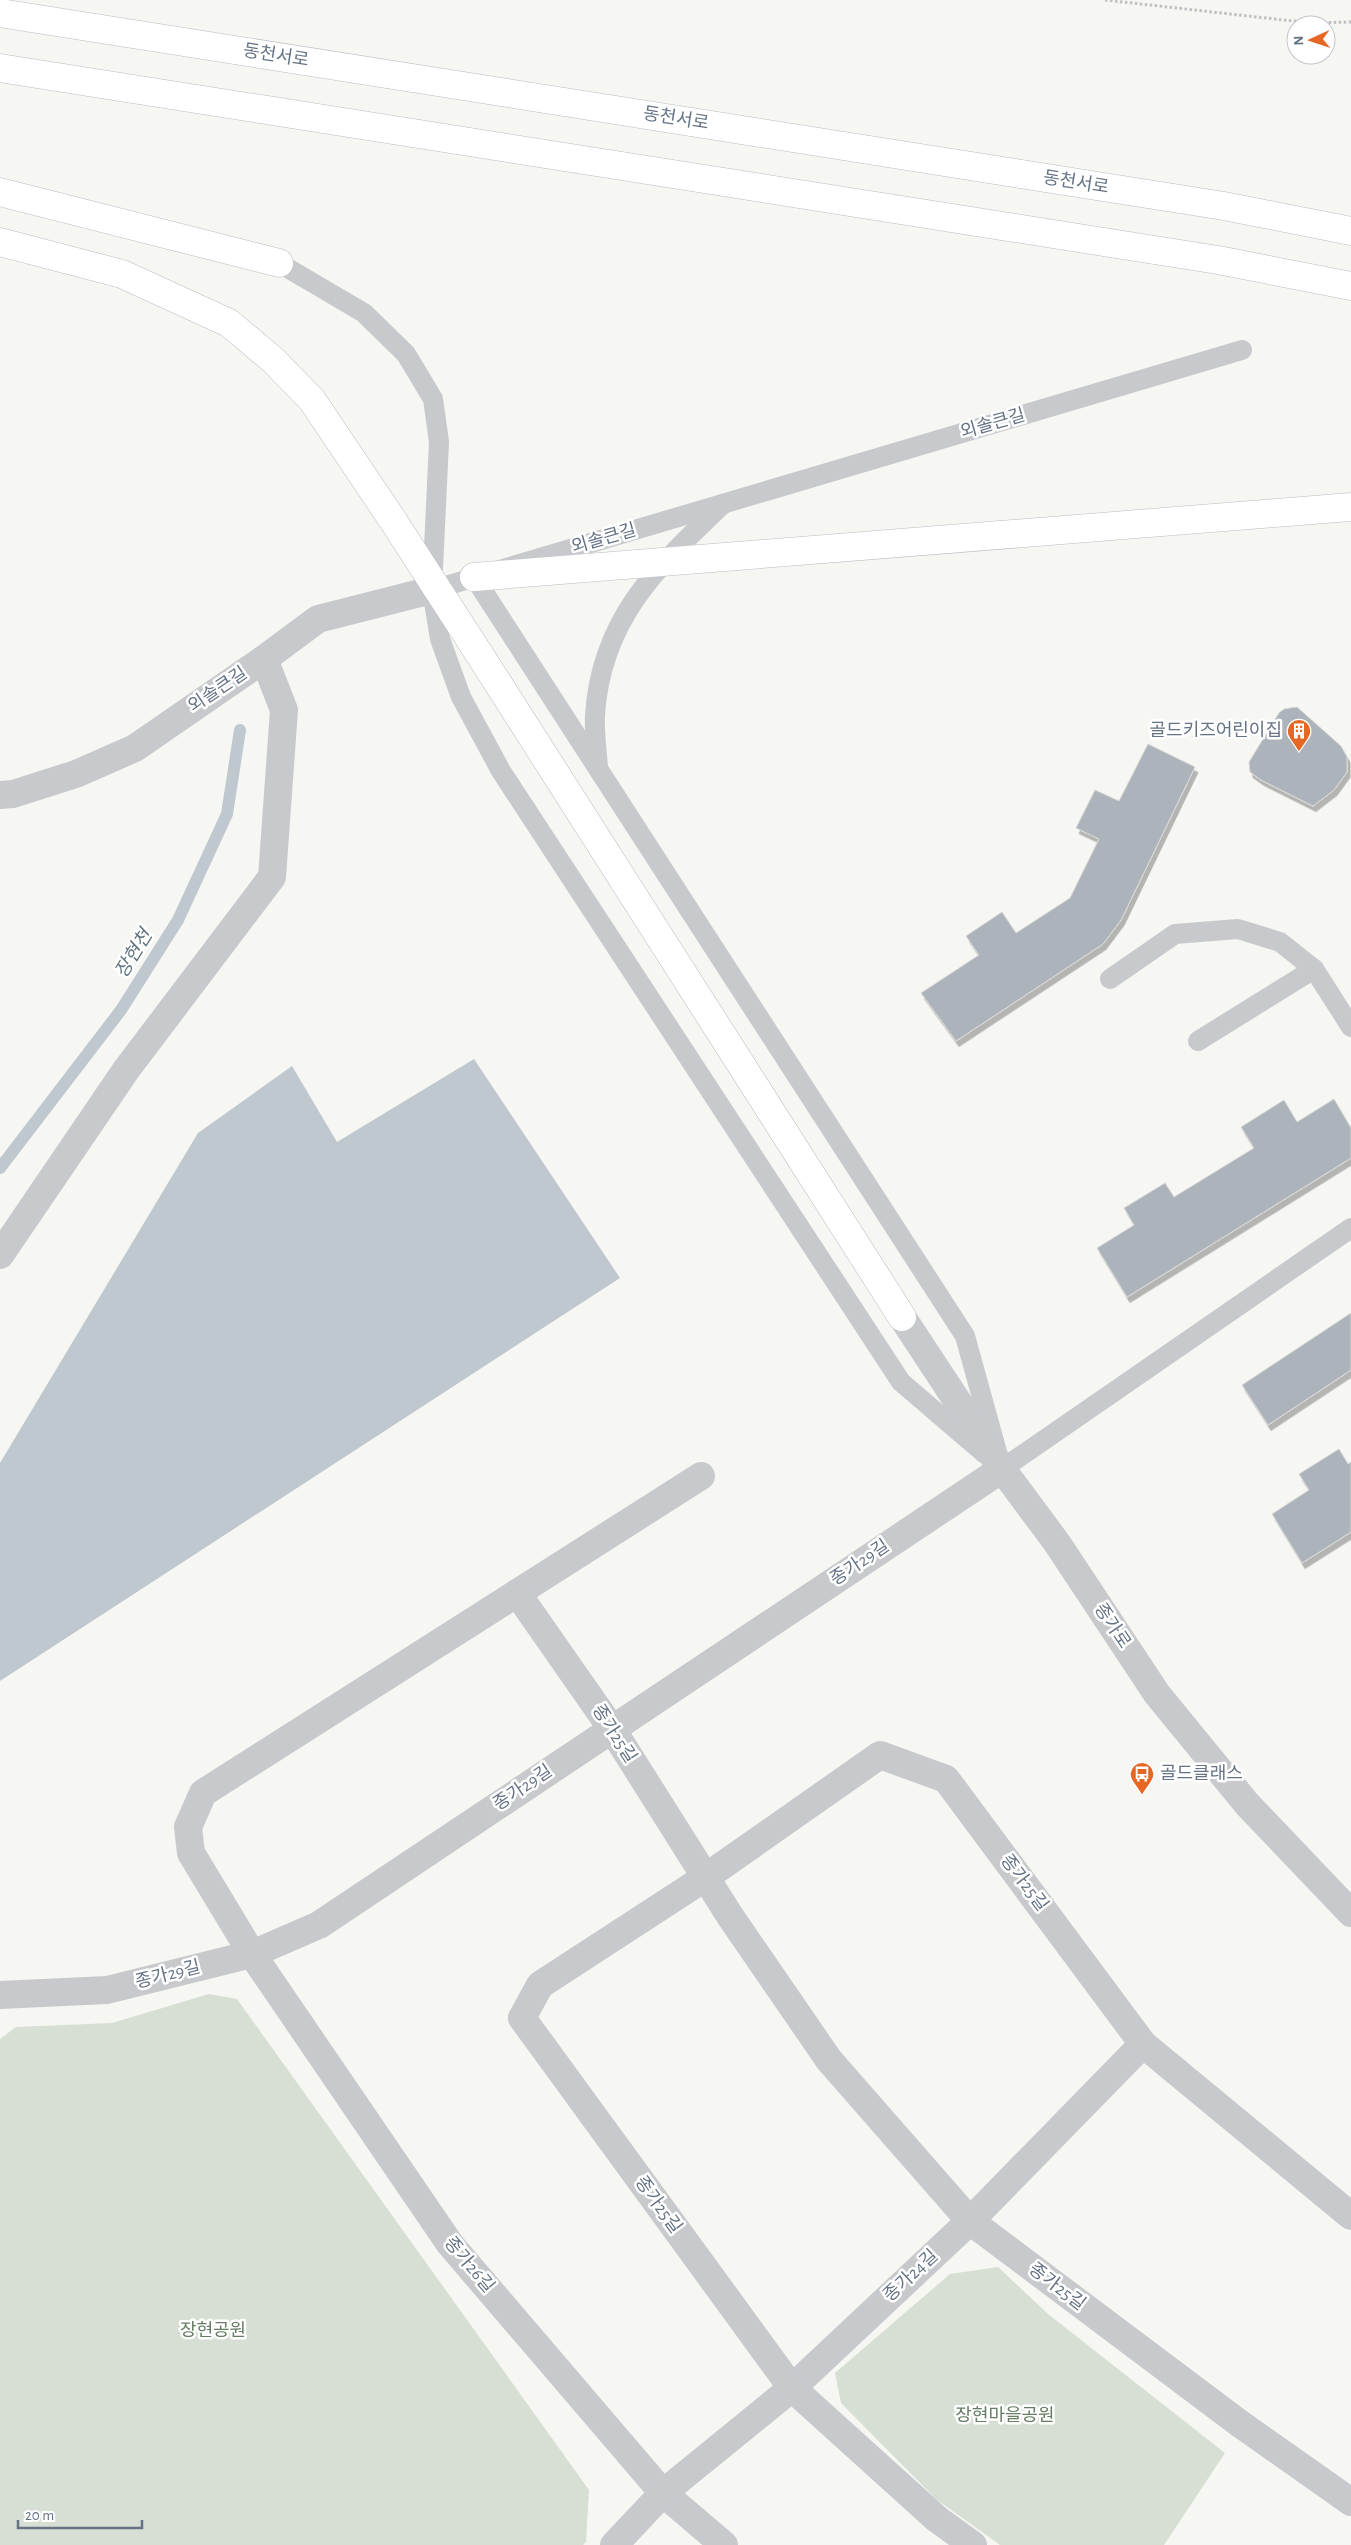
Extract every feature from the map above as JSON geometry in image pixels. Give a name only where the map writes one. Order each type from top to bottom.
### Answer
[{"type":"main road","name":"동천서로","points":[[0,13],[1224,206],[1351,231]]},
{"type":"main road","points":[[0,68],[1218,260],[1351,286]]},
{"type":"main road","points":[[0,192],[279,263]]},
{"type":"main road","points":[[0,242],[122,274],[229,323],[273,360],[312,400],[485,663],[902,1317]]},
{"type":"main road","points":[[474,577],[1351,507]]},
{"type":"street","name":"외솔큰길","points":[[0,795],[13,794],[76,774],[135,748],[264,660],[318,619],[432,590]]},
{"type":"street","points":[[0,1255],[126,1070],[272,877],[284,710],[264,660]]},
{"type":"street","name":"종가로","points":[[902,1317],[1002,1469],[1057,1543],[1158,1694],[1247,1804],[1351,1913]]},
{"type":"street","name":"종가29길","points":[[0,1995],[106,1990],[252,1954],[319,1926],[1002,1469]]},
{"type":"street","name":"종가26길","points":[[700,1476],[203,1793],[188,1827],[191,1853],[252,1954],[450,2244],[663,2492],[724,2545]]},
{"type":"street","name":"종가25길","points":[[517,1593],[612,1729],[706,1877],[829,2060],[970,2221],[1231,2418],[1351,2502]]},
{"type":"street","name":"종가25길","points":[[973,2545],[937,2519],[792,2388],[522,2018],[540,1985],[706,1877],[880,1755],[946,1779],[1143,2044],[1351,2216]]},
{"type":"street","name":"종가24길","points":[[614,2545],[663,2492],[792,2388],[970,2221],[1143,2044]]},
{"type":"lane","points":[[279,263],[364,313],[406,354],[433,399],[439,442],[432,590],[440,639],[461,697],[501,771],[901,1382],[1002,1469]]},
{"type":"lane","name":"외솔큰길","points":[[432,590],[1242,350]]},
{"type":"lane","points":[[599,770],[595,716],[602,669],[624,615],[662,562],[724,503]]},
{"type":"lane","points":[[474,577],[965,1336],[1002,1469]]},
{"type":"lane","points":[[1110,979],[1175,934],[1238,929],[1280,942],[1314,969],[1351,1027]]},
{"type":"lane","points":[[1198,1041],[1314,969]]},
{"type":"lane","points":[[1002,1469],[1351,1228]]},
{"type":"path","points":[[1106,0],[1311,24],[1351,22]]},
{"type":"green space","name":"장현공원","points":[[209,1994],[237,1999],[589,2490],[586,2542],[583,2545],[0,2545],[0,2039],[16,2027],[112,2023]]},
{"type":"green space","name":"장현마을공원","points":[[998,2267],[1048,2314],[1225,2453],[1164,2545],[1000,2545],[936,2499],[841,2403],[835,2373],[950,2274]]},
{"type":"shaded area","points":[[474,1059],[620,1278],[0,1681],[0,1463],[198,1133],[292,1066],[337,1142]]},
{"type":"building","name":"골드키즈어린이집","points":[[1297,707],[1341,746],[1347,757],[1347,772],[1334,790],[1313,806],[1261,780],[1250,772],[1249,762],[1279,713],[1284,709]]},
{"type":"building","points":[[1148,744],[1195,767],[1121,920],[1103,944],[956,1041],[921,993],[979,955],[966,936],[1002,912],[1016,933],[1070,898],[1099,839],[1076,828],[1095,790],[1119,801]]},
{"type":"building","points":[[1334,1099],[1351,1128],[1351,1158],[1127,1297],[1097,1248],[1134,1225],[1124,1208],[1165,1183],[1174,1197],[1254,1148],[1241,1127],[1284,1100],[1297,1122]]},
{"type":"building","points":[[1351,1313],[1351,1370],[1268,1425],[1242,1385]]},
{"type":"building","points":[[1339,1449],[1348,1464],[1351,1462],[1351,1532],[1302,1563],[1272,1514],[1309,1490],[1299,1474]]},
{"type":"waterway","name":"장현천","points":[[0,1168],[121,1010],[178,920],[227,814],[240,730]]},
{"type":"place","name":"골드키즈어린이집","points":[[1299,752]]},
{"type":"place","name":"골드클래스","points":[[1142,1795]]}]
